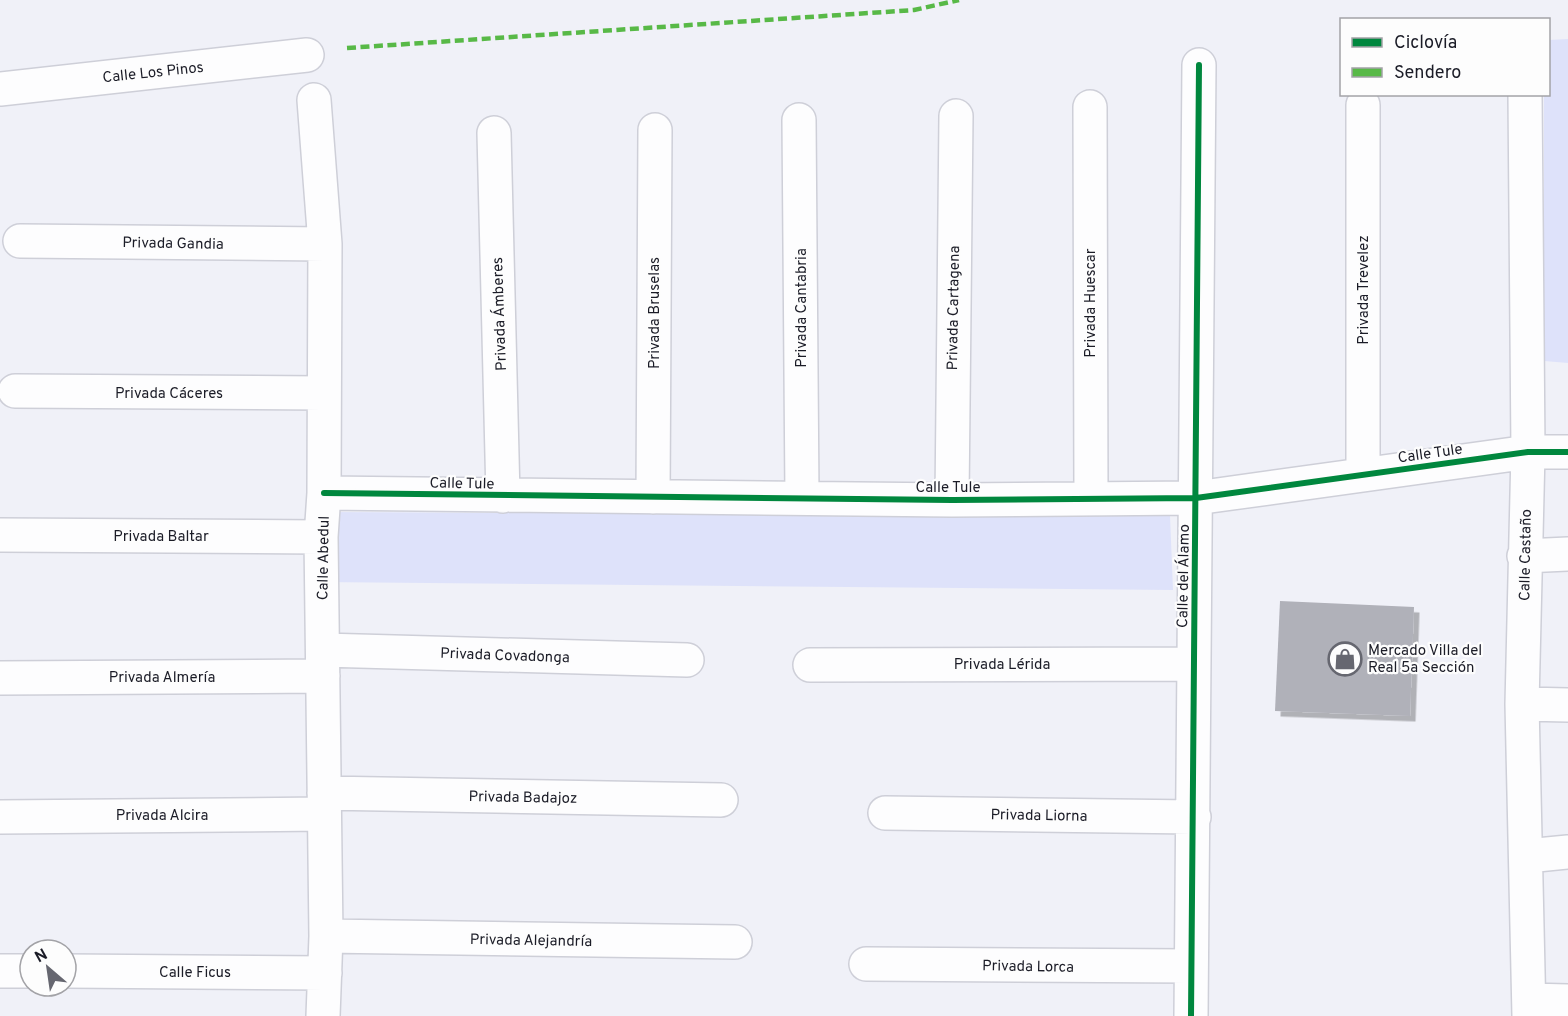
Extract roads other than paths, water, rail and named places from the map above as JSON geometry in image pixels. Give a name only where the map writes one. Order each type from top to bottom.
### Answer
[{"type":"street","name":"Calle Los Pinos","points":[[0,89],[307,55]]},
{"type":"street","name":"Calle del Álamo","points":[[1191,1016],[1199,65]]},
{"type":"street","name":"Calle Castaño","points":[[1524,96],[1528,452],[1522,704],[1529,1008]]},
{"type":"street","name":"Calle Abedul","points":[[314,100],[325,244],[324,493],[321,537],[327,936],[323,1016]]},
{"type":"street","name":"Privada Trevelez","points":[[1363,105],[1363,474]]},
{"type":"street","name":"Privada Huescar","points":[[1090,107],[1091,498]]},
{"type":"street","name":"Privada Cartagena","points":[[952,500],[956,116]]},
{"type":"street","name":"Privada Cantabria","points":[[799,120],[802,496]]},
{"type":"street","name":"Privada Bruselas","points":[[653,497],[655,130]]},
{"type":"street","name":"Privada Ámberes","points":[[494,133],[503,496]]},
{"type":"street","name":"Privada Gandia","points":[[20,241],[325,244]]},
{"type":"street","name":"Privada Cáceres","points":[[15,391],[323,393]]},
{"type":"street","name":"Calle Tule","points":[[324,493],[653,497],[802,496],[952,500],[1196,498],[1528,452],[1568,453]]},
{"type":"street","name":"Privada Baltar","points":[[0,535],[321,537]]},
{"type":"street","points":[[1524,556],[1568,554]]},
{"type":"street","name":"Privada Covadonga","points":[[323,663],[687,660]]},
{"type":"street","name":"Privada Almería","points":[[0,678],[323,663]]},
{"type":"street","name":"Privada Lérida","points":[[810,664],[1194,664]]},
{"type":"street","points":[[1522,704],[1568,705]]},
{"type":"street","name":"Privada Badajoz","points":[[324,803],[721,800]]},
{"type":"street","name":"Privada Alcira","points":[[0,817],[324,803]]},
{"type":"street","name":"Privada Liorna","points":[[885,813],[1194,817]]},
{"type":"street","points":[[1527,856],[1568,852]]},
{"type":"street","name":"Privada Alejandría","points":[[327,936],[735,942]]},
{"type":"street","name":"Privada Lorca","points":[[866,964],[1190,966]]},
{"type":"street","points":[[0,971],[18,971]]},
{"type":"street","name":"Calle Ficus","points":[[78,971],[325,973]]},
{"type":"street","points":[[1529,1008],[1568,1001]]},
{"type":"place","name":"Mercado Villa del Real 5a Sección","points":[[1345,659]]}]
